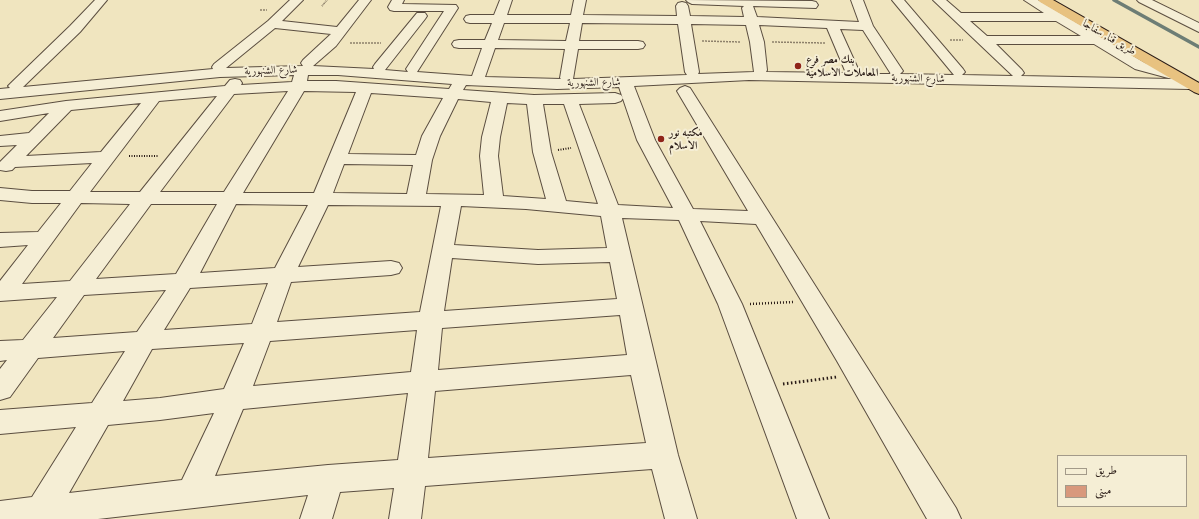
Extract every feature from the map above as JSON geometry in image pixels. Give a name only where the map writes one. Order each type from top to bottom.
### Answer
[{"type":"highway","name":"طريق قنا, سفاجا","points":[[1032,1],[1191,82],[1190,79],[1139,50],[1135,46],[1136,43],[1060,0]]},
{"type":"street","points":[[16,86],[101,0]]},
{"type":"street","points":[[220,67],[272,24],[297,0]]},
{"type":"street","points":[[39,515],[183,282],[303,73],[331,43],[364,0]]},
{"type":"street","points":[[398,0],[394,7],[452,8],[412,69]]},
{"type":"street","points":[[479,75],[506,0]]},
{"type":"street","points":[[567,78],[580,0]]},
{"type":"street","points":[[681,0],[692,72]]},
{"type":"street","points":[[692,0],[811,3],[852,71]]},
{"type":"street","points":[[856,0],[867,26],[896,71]]},
{"type":"street","points":[[898,0],[958,72]]},
{"type":"street","points":[[1143,0],[1199,28]]},
{"type":"street","points":[[0,116],[66,106],[230,90],[303,73],[365,88],[534,100],[570,100],[628,89],[685,91],[723,84],[755,73],[757,42],[747,1]]},
{"type":"street","points":[[1032,1],[1140,66],[1162,74],[1187,79],[1199,99]]},
{"type":"street","points":[[941,2],[957,3]]},
{"type":"street","points":[[941,2],[984,40],[1017,73]]},
{"type":"street","points":[[1000,5],[1035,17]]},
{"type":"street","points":[[380,67],[399,44],[424,8]]},
{"type":"street","points":[[959,17],[1059,17]]},
{"type":"street","points":[[470,19],[752,21],[867,26]]},
{"type":"street","points":[[272,24],[339,31]]},
{"type":"street","points":[[984,40],[1097,40]]},
{"type":"street","points":[[459,44],[638,45]]},
{"type":"street","name":"شارع الشنهورية","points":[[0,87],[279,63],[303,73],[380,67],[479,75],[567,78],[692,72],[1187,79]]},
{"type":"street","name":"شارع الشنهورية","points":[[0,94],[242,72],[303,73],[338,71],[462,80],[628,89],[755,73],[852,71],[1158,75],[1187,79]]},
{"type":"street","points":[[0,389],[145,198],[230,90],[242,72]]},
{"type":"street","points":[[415,200],[423,160],[431,136],[452,95],[462,80]]},
{"type":"street","points":[[192,493],[262,332],[282,276],[321,199],[365,88]]},
{"type":"street","points":[[628,89],[646,140],[687,216],[730,304],[760,387],[813,519]]},
{"type":"street","points":[[685,91],[764,218],[944,519]]},
{"type":"street","points":[[2,293],[154,97]]},
{"type":"street","points":[[494,201],[489,156],[491,137],[500,98]]},
{"type":"street","points":[[534,100],[542,152],[558,207]]},
{"type":"street","points":[[570,100],[610,211],[642,364],[663,455],[681,519]]},
{"type":"street","points":[[5,168],[66,106]]},
{"type":"street","points":[[0,141],[35,138]]},
{"type":"street","points":[[5,168],[106,157]]},
{"type":"street","points":[[337,159],[423,160]]},
{"type":"street","points":[[0,194],[32,197],[494,201],[687,216],[764,218]]},
{"type":"street","points":[[405,519],[431,319],[452,200]]},
{"type":"street","points":[[0,240],[45,238]]},
{"type":"street","points":[[442,251],[538,257],[619,255]]},
{"type":"street","points":[[2,293],[391,268]]},
{"type":"street","points":[[0,351],[431,319],[630,306]]},
{"type":"street","points":[[0,422],[160,409],[234,398],[642,364]]},
{"type":"street","points":[[0,516],[39,515],[192,493],[328,479],[663,455]]},
{"type":"street","points":[[316,519],[328,479]]},
{"type":"path","points":[[322,6],[327,0]]},
{"type":"path","points":[[931,41],[984,40]]},
{"type":"path","points":[[331,43],[399,44]]},
{"type":"path","points":[[542,152],[587,146]]},
{"type":"path","points":[[106,157],[180,155]]},
{"type":"path","points":[[730,304],[814,302]]},
{"type":"path","points":[[760,387],[858,375]]},
{"type":"building","points":[[90,517],[89,519],[45,519]]},
{"type":"waterway","points":[[1114,0],[1199,47]]},
{"type":"place","name":"بنك مصر فرع المعاملات الاسلامية","points":[[798,66]]},
{"type":"place","name":"مكتبه نور الاسلام","points":[[661,139]]}]
